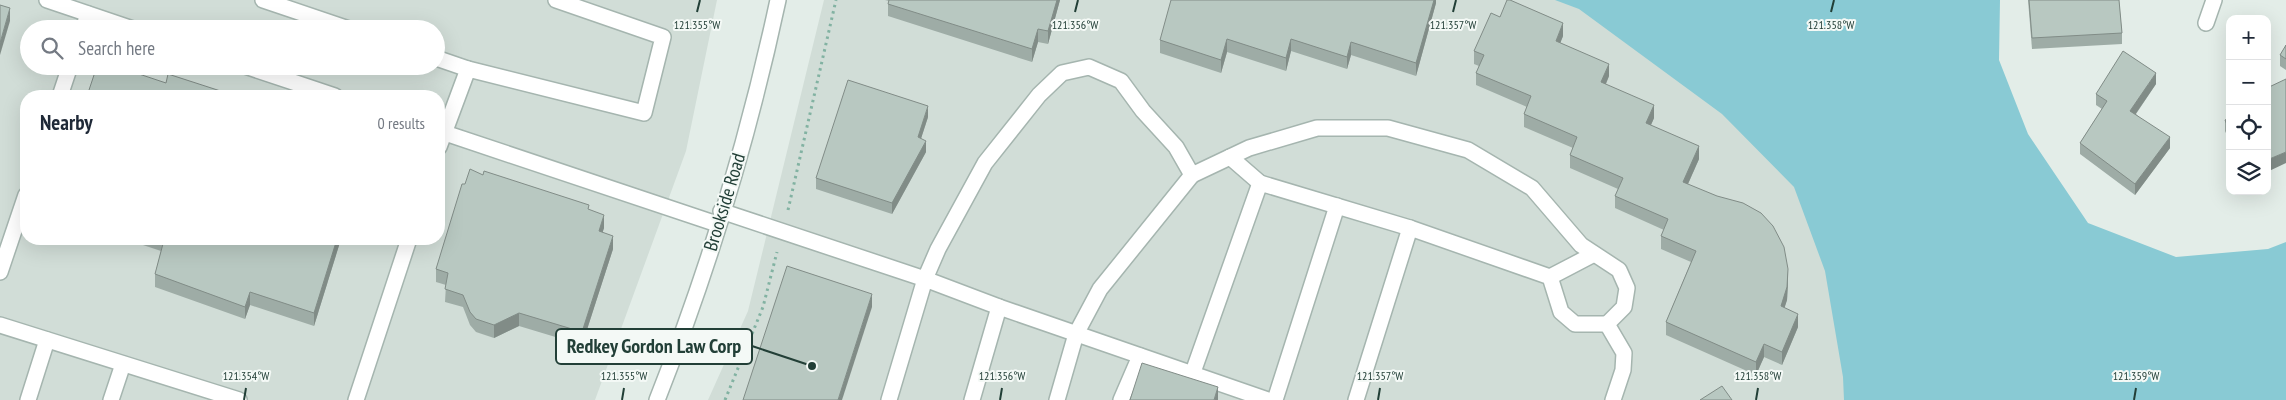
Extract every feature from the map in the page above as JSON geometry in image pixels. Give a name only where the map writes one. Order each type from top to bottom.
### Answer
[{"type":"street","points":[[47,0],[74,4],[88,14],[106,20]]},
{"type":"street","points":[[263,0],[322,20]]},
{"type":"street","points":[[445,61],[468,69],[644,113],[663,37],[556,0]]},
{"type":"street","name":"Brookside Road","points":[[657,400],[685,329],[750,118],[778,0]]},
{"type":"street","points":[[2206,23],[2214,0]]},
{"type":"street","points":[[86,20],[88,14]]},
{"type":"street","points":[[890,400],[926,279],[938,249],[985,163],[1039,96],[1062,73],[1089,67],[1121,81],[1143,112],[1176,146],[1192,176]]},
{"type":"street","points":[[445,125],[468,69]]},
{"type":"street","points":[[62,90],[67,75]]},
{"type":"street","points":[[272,75],[317,90]]},
{"type":"street","points":[[1057,400],[1076,334],[1100,289],[1192,176],[1249,148],[1316,128],[1388,128],[1468,150],[1532,188],[1581,245],[1619,270],[1627,288],[1624,307],[1607,324],[1575,324],[1561,312],[1550,277]]},
{"type":"street","points":[[445,138],[719,218],[783,232],[926,279],[999,308],[1268,400]]},
{"type":"street","points":[[1230,157],[1260,183],[1410,228],[1550,277],[1594,254]]},
{"type":"street","points":[[1192,375],[1260,183]]},
{"type":"street","points":[[1275,400],[1337,206]]},
{"type":"street","points":[[0,272],[4,247],[20,209]]},
{"type":"street","points":[[1356,400],[1410,228]]},
{"type":"street","points":[[356,400],[407,245]]},
{"type":"street","points":[[972,400],[999,308]]},
{"type":"street","points":[[1607,324],[1624,353],[1623,370],[1614,400]]},
{"type":"street","points":[[0,325],[123,364],[200,394],[239,400]]},
{"type":"street","points":[[28,400],[47,340]]},
{"type":"street","points":[[1121,400],[1140,356]]},
{"type":"street","points":[[112,400],[123,364]]},
{"type":"path","points":[[725,400],[763,307],[783,232],[836,0]]},
{"type":"shaded area","points":[[0,0],[717,0],[686,151],[595,400],[0,400]]},
{"type":"shaded area","points":[[824,0],[1597,0],[1813,186],[1875,400],[708,400],[748,311]]},
{"type":"water","points":[[1555,0],[2000,0],[1999,60],[2028,134],[2088,223],[2176,257],[2268,249],[2286,242],[2286,400],[1844,400],[1843,377],[1825,271],[1794,187],[1722,114],[1579,9]]},
{"type":"building","points":[[889,0],[1057,0],[1048,31],[1038,29],[1032,49],[888,4]]},
{"type":"building","points":[[1171,0],[1434,0],[1416,63],[1351,42],[1347,57],[1291,39],[1286,58],[1227,39],[1221,60],[1160,40]]},
{"type":"building","points":[[1507,0],[1563,23],[1556,41],[1609,64],[1601,82],[1654,105],[1646,123],[1699,146],[1683,182],[1717,196],[1743,203],[1761,213],[1773,226],[1784,247],[1788,269],[1787,287],[1781,306],[1798,314],[1782,352],[1764,344],[1756,362],[1666,322],[1696,251],[1661,236],[1668,219],[1615,196],[1623,178],[1570,155],[1577,137],[1524,114],[1531,96],[1476,73],[1484,55],[1474,51],[1491,13],[1500,17]]},
{"type":"building","points":[[2029,0],[2119,0],[2122,33],[2032,38]]},
{"type":"building","points":[[0,5],[10,8],[0,43]]},
{"type":"building","points":[[2286,45],[2286,59],[2280,55]]},
{"type":"building","points":[[2123,51],[2156,73],[2130,111],[2170,137],[2135,184],[2080,143],[2107,101],[2096,94]]},
{"type":"building","points":[[94,75],[142,75],[166,83],[168,75],[171,75],[217,90],[89,90]]},
{"type":"building","points":[[2286,79],[2286,152],[2271,158],[2271,105],[2271,86]]},
{"type":"building","points":[[848,80],[928,106],[918,137],[926,141],[892,203],[816,178]]},
{"type":"building","points":[[470,169],[483,175],[484,171],[589,205],[588,209],[604,215],[599,231],[613,236],[582,332],[519,313],[494,325],[476,319],[470,312],[463,295],[445,289],[448,273],[436,269],[443,245],[445,245],[462,184],[465,184]]},
{"type":"building","points":[[163,245],[335,245],[314,313],[250,292],[245,307],[155,274]]},
{"type":"building","points":[[787,266],[872,294],[838,400],[743,400]]},
{"type":"building","points":[[1142,363],[1218,387],[1214,400],[1130,400]]},
{"type":"building","points":[[1722,386],[1732,400],[1700,400]]},
{"type":"place","name":"Redkey Gordon Law Corp","points":[[812,366]]}]
